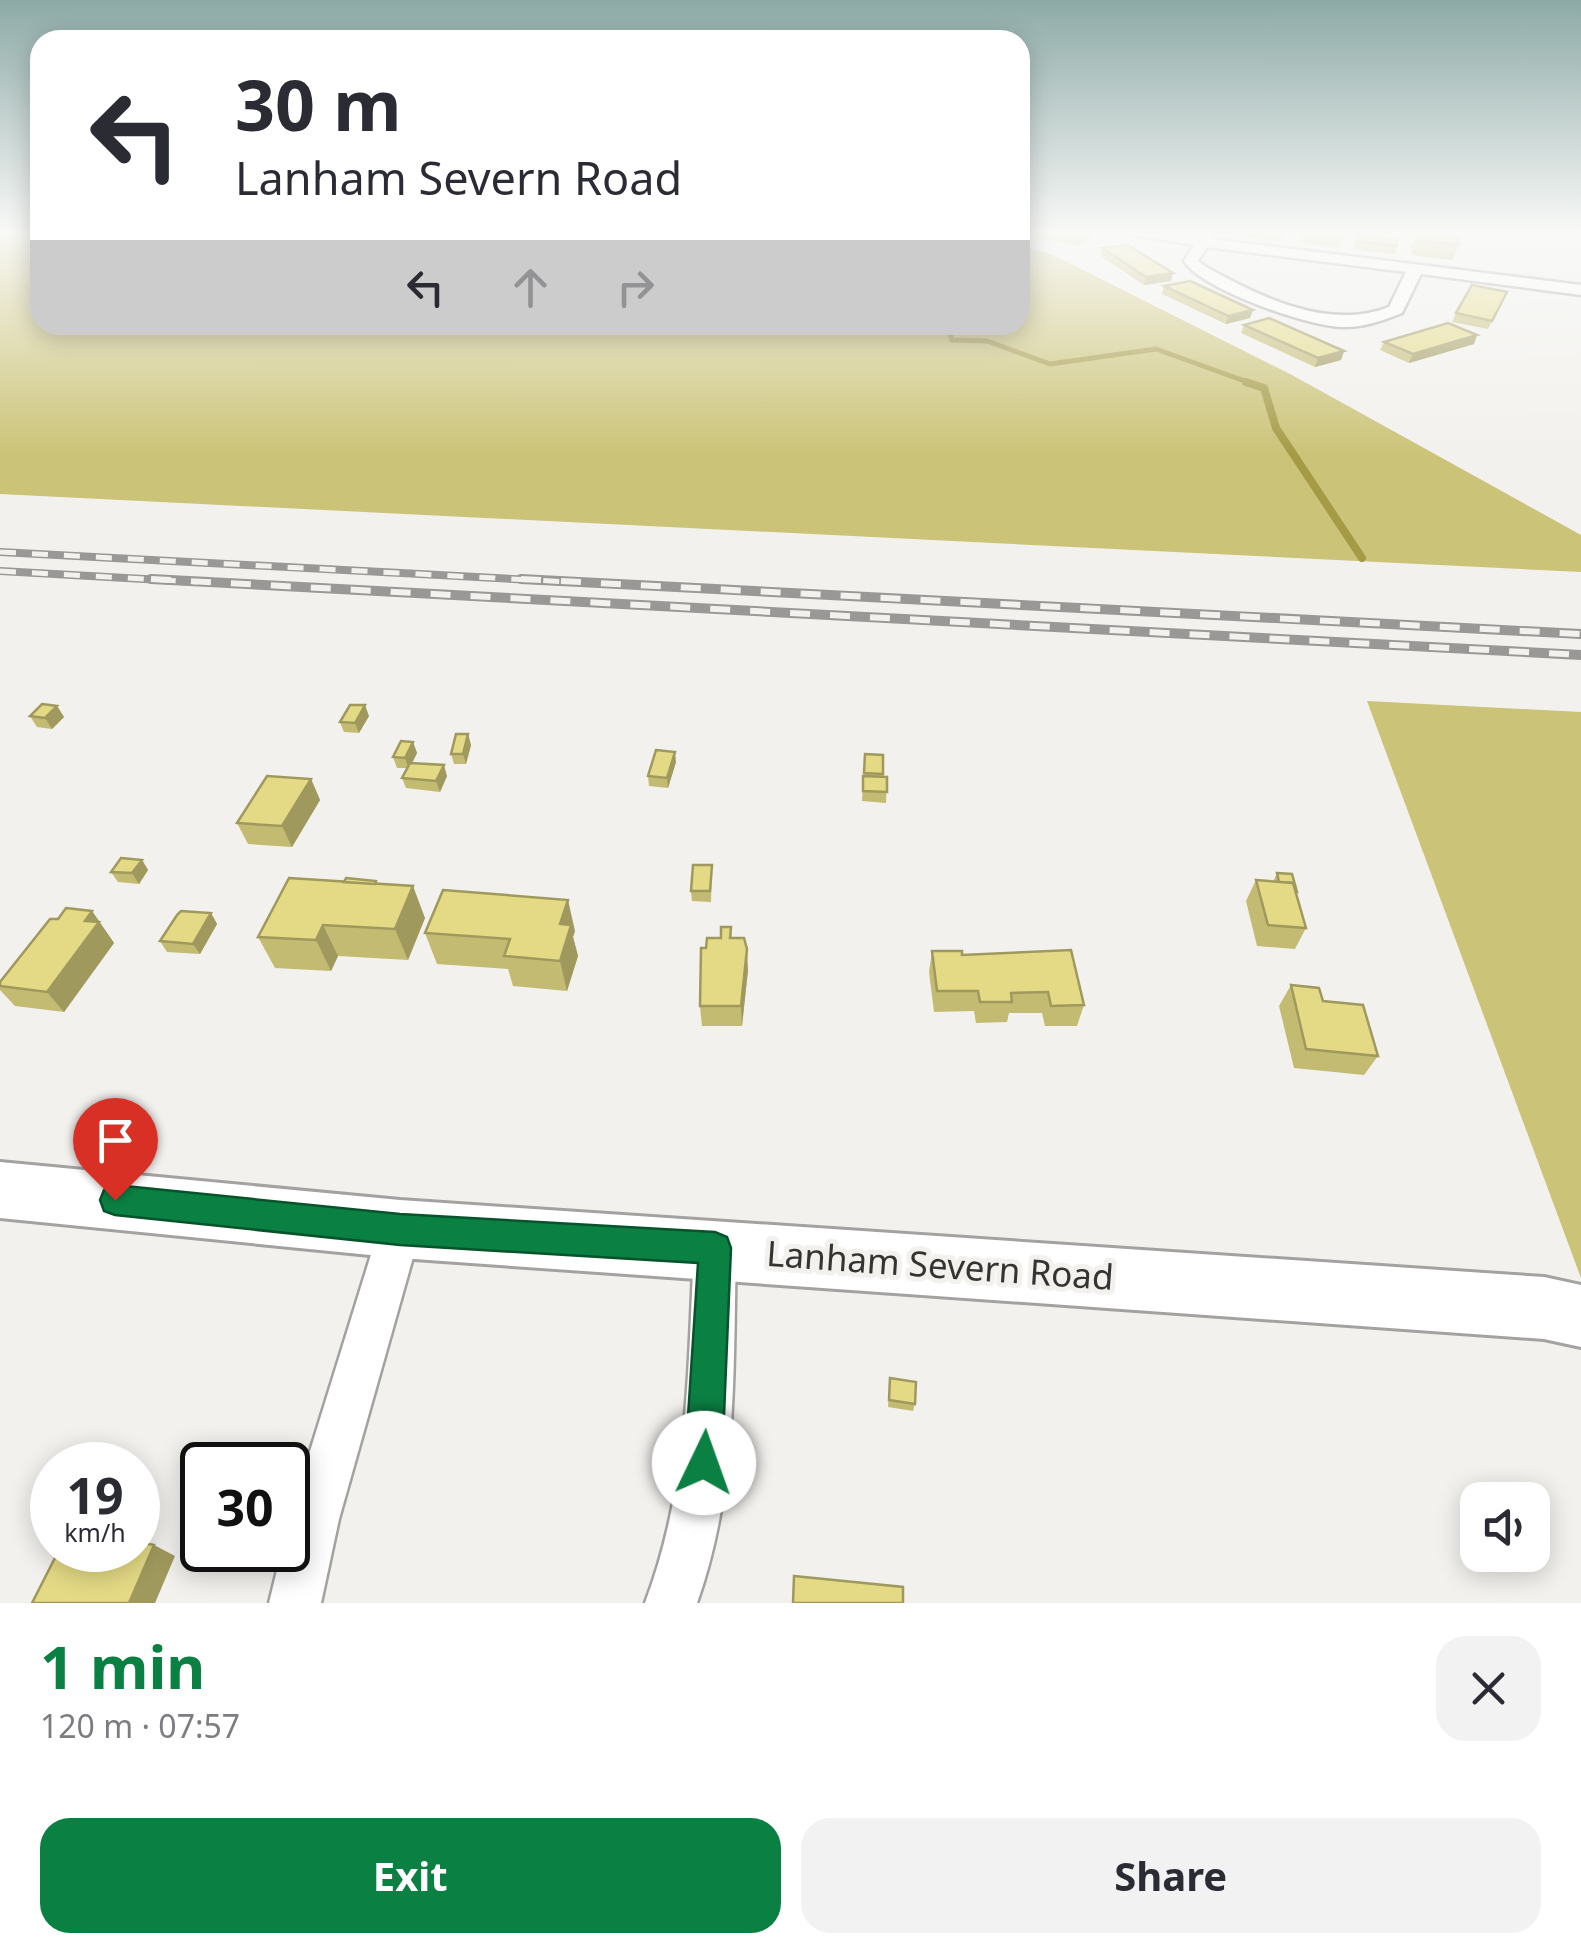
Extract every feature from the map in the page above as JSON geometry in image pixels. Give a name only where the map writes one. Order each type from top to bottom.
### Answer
[{"type":"main road","name":"Lanham Severn Road","points":[[0,1190],[400,1229],[1544,1308],[1581,1316]]},
{"type":"street","points":[[1278,306],[1332,323],[1361,323],[1398,306]]},
{"type":"street","points":[[295,1603],[314,1519],[400,1229]]},
{"type":"street","points":[[671,1603],[688,1563],[702,1499],[715,1248]]},
{"type":"shaded area","points":[[0,306],[30,306],[30,335],[1030,335],[1030,306],[1154,306],[1292,375],[1581,535],[1581,572],[0,494]]},
{"type":"shaded area","points":[[1367,701],[1581,712],[1581,1278]]},
{"type":"building","points":[[1206,306],[1244,306],[1253,310],[1228,316]]},
{"type":"building","points":[[1460,306],[1500,306],[1492,321],[1456,313]]},
{"type":"building","points":[[1269,318],[1344,351],[1318,358],[1244,325]]},
{"type":"building","points":[[1448,323],[1477,335],[1413,354],[1384,342]]},
{"type":"building","points":[[42,704],[57,706],[45,718],[30,716]]},
{"type":"building","points":[[350,705],[365,705],[355,723],[340,722]]},
{"type":"building","points":[[456,734],[468,734],[463,754],[451,754]]},
{"type":"building","points":[[401,741],[413,742],[405,758],[393,757]]},
{"type":"building","points":[[656,750],[675,752],[667,778],[648,776]]},
{"type":"building","points":[[865,754],[883,755],[883,774],[864,773]]},
{"type":"building","points":[[410,763],[444,765],[436,781],[402,778]]},
{"type":"building","points":[[267,776],[311,779],[282,826],[237,823]]},
{"type":"building","points":[[863,776],[887,777],[887,792],[863,791]]},
{"type":"building","points":[[121,858],[142,860],[132,873],[111,872]]},
{"type":"building","points":[[693,865],[712,865],[710,891],[691,891]]},
{"type":"building","points":[[1277,873],[1292,874],[1297,892],[1293,883],[1279,882]]},
{"type":"building","points":[[289,878],[413,886],[395,929],[323,925],[316,940],[258,937]]},
{"type":"building","points":[[346,878],[376,881],[344,882]]},
{"type":"building","points":[[1256,880],[1293,883],[1306,928],[1268,925]]},
{"type":"building","points":[[443,890],[568,900],[560,924],[571,925],[560,961],[504,956],[510,939],[425,933]]},
{"type":"building","points":[[66,908],[92,911],[85,921],[99,922],[47,992],[0,986],[50,919],[58,919]]},
{"type":"building","points":[[181,911],[211,913],[193,944],[160,941],[177,915]]},
{"type":"building","points":[[721,927],[731,927],[730,938],[744,938],[747,949],[741,1006],[700,1006],[701,948],[706,948],[707,938],[721,938]]},
{"type":"building","points":[[1071,950],[1084,1005],[1051,1006],[1048,992],[1011,993],[1012,1002],[980,1002],[978,991],[937,991],[932,951],[962,951],[962,955]]},
{"type":"building","points":[[1291,985],[1319,988],[1323,1001],[1363,1005],[1378,1056],[1306,1049]]},
{"type":"building","points":[[890,1378],[916,1382],[915,1404],[889,1400]]},
{"type":"building","points":[[48,1572],[142,1572],[129,1603],[32,1603]]},
{"type":"building","points":[[794,1576],[903,1587],[903,1603],[793,1603]]},
{"type":"waterway","points":[[950,335],[952,340],[987,341],[1050,364],[1156,349],[1253,384]]},
{"type":"waterway","points":[[1246,382],[1264,388],[1276,428],[1362,558]]},
{"type":"railway","points":[[0,552],[570,582]]},
{"type":"railway","points":[[0,571],[198,582]]},
{"type":"railway","points":[[151,579],[1581,655]]},
{"type":"railway","points":[[521,579],[1581,634]]},
{"type":"route","points":[[115,1200],[400,1229],[715,1248],[704,1463]]}]
